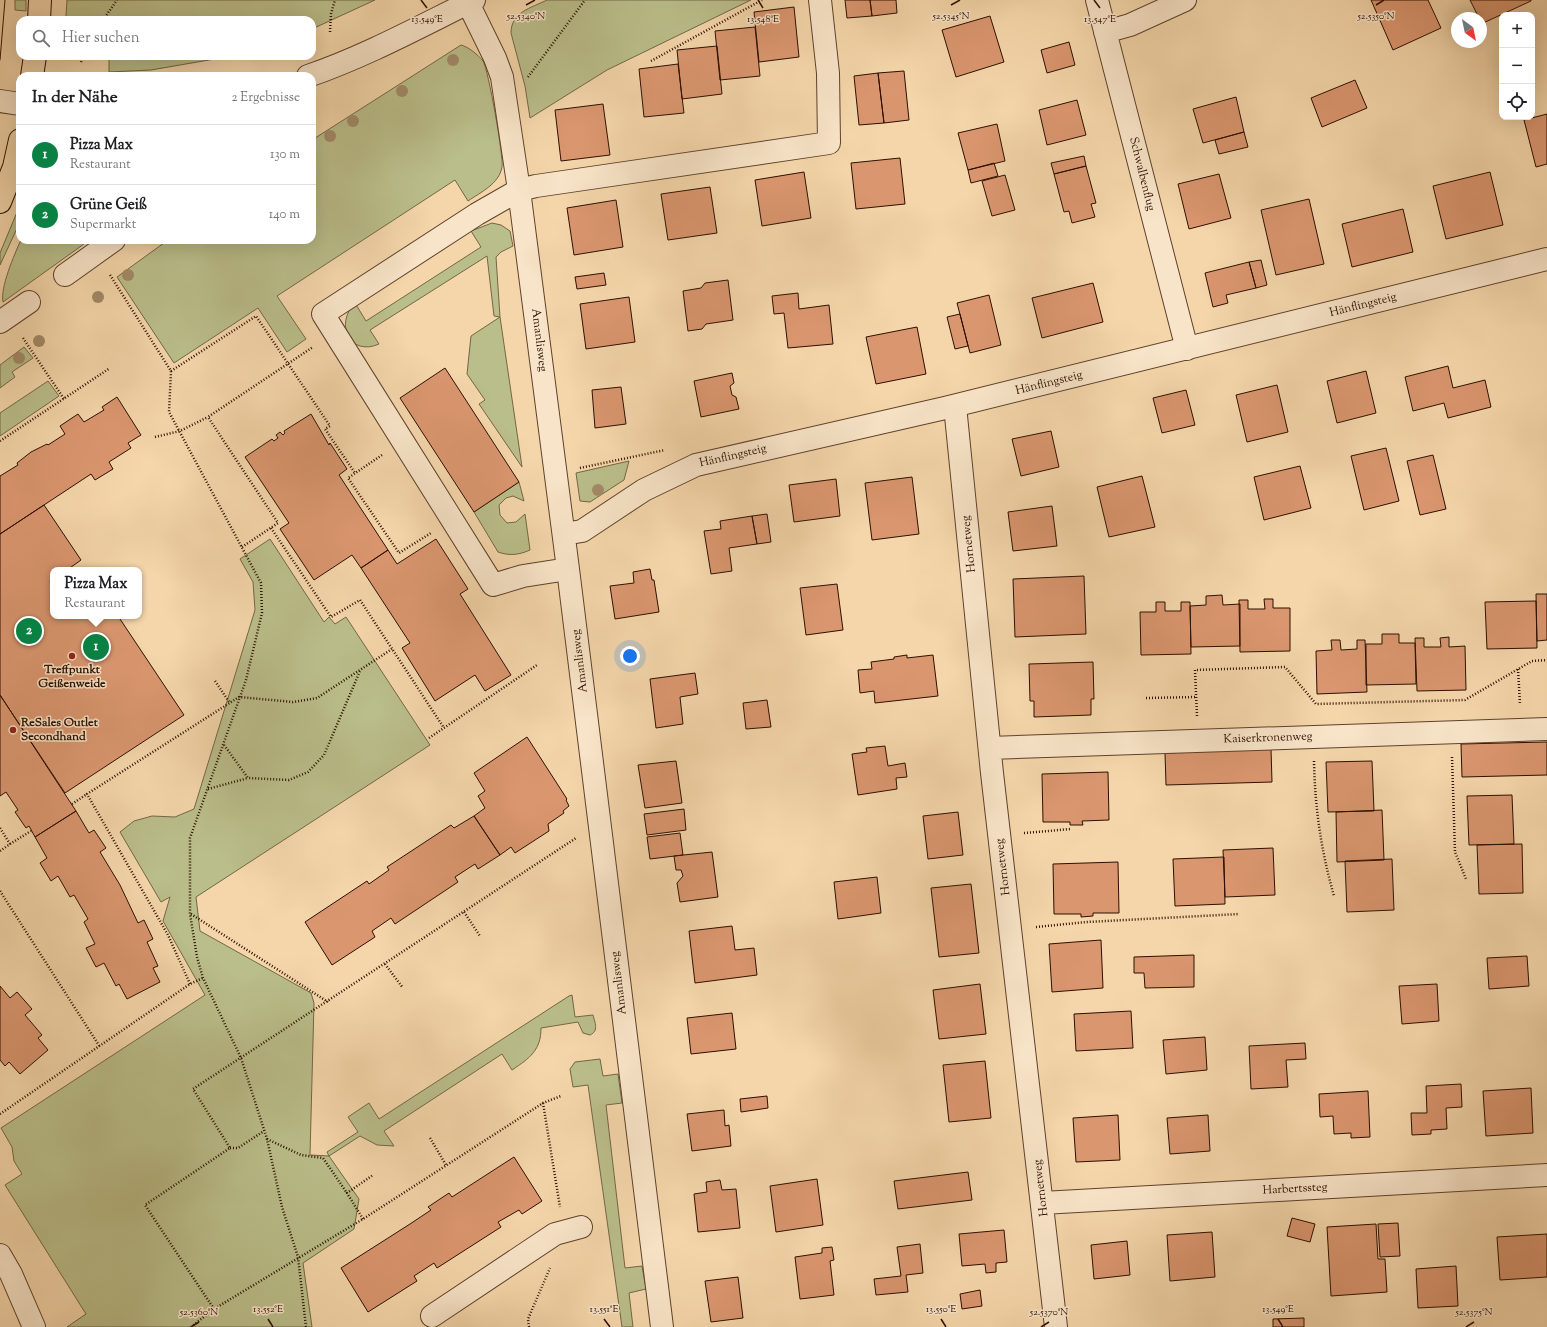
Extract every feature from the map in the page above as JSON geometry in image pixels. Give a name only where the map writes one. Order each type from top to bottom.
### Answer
[{"type":"main road","points":[[39,16],[40,0]]},
{"type":"main road","points":[[33,72],[34,60]]},
{"type":"main road","points":[[0,202],[16,158]]},
{"type":"street","points":[[568,569],[523,576],[493,585],[323,314],[477,214],[519,190],[536,186],[829,143],[828,74],[820,0]]},
{"type":"street","name":"Schwalbenflug","points":[[1097,0],[1186,349]]},
{"type":"street","points":[[1105,32],[1130,25],[1185,0]]},
{"type":"street","points":[[316,73],[350,61],[471,1]]},
{"type":"street","name":"Amanlisweg","points":[[471,1],[502,77],[519,190],[564,534],[662,1327]]},
{"type":"street","points":[[0,101],[16,103]]},
{"type":"street","points":[[65,276],[109,244]]},
{"type":"street","name":"Hänflingsteig","points":[[564,534],[582,531],[644,490],[696,465],[955,406],[1547,259]]},
{"type":"street","points":[[0,322],[29,302]]},
{"type":"street","name":"Hornetweg","points":[[955,406],[990,748],[1056,1327]]},
{"type":"street","name":"Kaiserkronenweg","points":[[990,748],[1547,729]]},
{"type":"street","name":"Harbertssteg","points":[[1042,1203],[1547,1175]]},
{"type":"street","points":[[432,1316],[564,1233]]},
{"type":"street","points":[[0,1256],[10,1274],[34,1327]]},
{"type":"path","points":[[106,16],[117,0]]},
{"type":"path","points":[[330,32],[331,14],[335,0]]},
{"type":"path","points":[[526,80],[585,0]]},
{"type":"path","points":[[651,61],[762,0]]},
{"type":"path","points":[[110,275],[172,371],[169,412],[261,582],[262,613],[246,680],[190,838],[190,914],[197,957],[203,978],[241,1058],[267,1139],[282,1207],[298,1257],[306,1327]]},
{"type":"path","points":[[172,371],[256,316],[330,426],[325,429],[355,473]]},
{"type":"path","points":[[23,338],[64,399]]},
{"type":"path","points":[[155,436],[180,431],[208,417],[315,346]]},
{"type":"path","points":[[0,441],[110,368]]},
{"type":"path","points":[[208,417],[278,523],[242,546]]},
{"type":"path","points":[[402,441],[348,478],[399,553],[452,520]]},
{"type":"path","points":[[579,468],[673,448]]},
{"type":"path","points":[[271,528],[331,617],[360,600],[444,728]]},
{"type":"path","points":[[72,804],[239,697],[293,702],[317,698],[392,649]]},
{"type":"path","points":[[1198,741],[1195,670],[1285,667],[1316,704],[1465,700],[1532,661],[1547,660]]},
{"type":"path","points":[[429,738],[537,664]]},
{"type":"path","points":[[1518,669],[1521,730]]},
{"type":"path","points":[[208,789],[248,778],[289,780],[308,772],[324,755],[360,670]]},
{"type":"path","points":[[215,681],[230,703]]},
{"type":"path","points":[[1146,698],[1196,697]]},
{"type":"path","points":[[1451,732],[1455,852],[1466,878]]},
{"type":"path","points":[[1313,737],[1316,814],[1324,860],[1334,896]]},
{"type":"path","points":[[223,744],[248,778]]},
{"type":"path","points":[[87,794],[164,928],[190,984]]},
{"type":"path","points":[[230,1148],[193,1089],[600,823]]},
{"type":"path","points":[[0,828],[10,844]]},
{"type":"path","points":[[1000,835],[1071,829]]},
{"type":"path","points":[[0,851],[31,831]]},
{"type":"path","points":[[0,892],[100,1047]]},
{"type":"path","points":[[464,912],[480,936]]},
{"type":"path","points":[[190,914],[328,1002]]},
{"type":"path","points":[[1011,930],[1087,922],[1239,914]]},
{"type":"path","points":[[385,964],[403,988]]},
{"type":"path","points":[[0,1114],[190,984],[203,978]]},
{"type":"path","points":[[191,1327],[214,1309],[363,1218],[542,1102],[561,1096]]},
{"type":"path","points":[[530,1327],[528,1319],[564,1233],[542,1102]]},
{"type":"path","points":[[214,1309],[145,1205],[230,1148],[238,1148],[264,1131]]},
{"type":"path","points":[[430,1138],[446,1165]]},
{"type":"path","points":[[267,1139],[301,1155],[323,1158],[363,1218]]},
{"type":"path","points":[[347,1193],[373,1175]]},
{"type":"green space","points":[[15,0],[26,0],[26,11],[15,10]]},
{"type":"green space","points":[[67,0],[375,0],[316,27],[316,16],[66,16]]},
{"type":"green space","points":[[547,0],[751,0],[607,70],[530,118],[525,86],[511,33],[512,26],[518,15]]},
{"type":"green space","points":[[461,45],[479,56],[483,61],[492,95],[502,167],[493,183],[484,191],[468,201],[455,180],[277,296],[306,339],[287,352],[258,308],[174,363],[117,277],[162,244],[316,244],[316,137]]},
{"type":"green space","points":[[109,60],[209,60],[151,70],[109,72]]},
{"type":"green space","points":[[16,215],[16,231],[0,265],[0,253]]},
{"type":"green space","points":[[492,223],[501,225],[510,231],[513,246],[501,252],[496,257],[500,317],[494,316],[487,256],[370,330],[379,344],[369,347],[360,346],[353,342],[348,336],[346,320],[349,311],[355,303],[366,321],[481,247],[471,231]]},
{"type":"green space","points":[[19,244],[84,244],[3,302],[4,289],[11,263]]},
{"type":"green space","points":[[500,317],[522,467],[479,404],[485,400],[467,374],[471,336]]},
{"type":"green space","points":[[24,347],[33,358],[12,372],[15,377],[0,388],[0,365]]},
{"type":"green space","points":[[48,381],[59,396],[0,436],[0,413]]},
{"type":"green space","points":[[629,461],[624,480],[590,502],[580,501],[576,473]]},
{"type":"green space","points":[[519,482],[524,501],[513,496],[506,498],[499,505],[500,515],[507,523],[516,522],[525,514],[530,550],[522,553],[506,554],[498,552],[474,512]]},
{"type":"green space","points":[[270,539],[324,622],[329,617],[335,624],[346,617],[430,745],[196,897],[200,931],[311,993],[314,1003],[310,1155],[329,1156],[359,1199],[354,1229],[303,1263],[312,1327],[67,1327],[86,1314],[5,1185],[22,1174],[14,1161],[12,1147],[1,1128],[205,995],[163,921],[170,897],[161,902],[120,832],[134,821],[152,816],[175,817],[194,809],[255,610],[253,582],[240,559]]},
{"type":"green space","points":[[572,995],[575,1017],[593,1015],[595,1031],[590,1035],[583,1033],[578,1022],[541,1028],[537,1048],[529,1057],[512,1070],[502,1054],[384,1131],[394,1146],[377,1145],[360,1136],[329,1156],[327,1152],[358,1132],[348,1117],[369,1103],[379,1119],[569,996]]},
{"type":"green space","points":[[600,1059],[603,1076],[618,1074],[622,1103],[606,1105],[625,1268],[642,1266],[646,1289],[629,1293],[633,1327],[622,1327],[588,1085],[573,1087],[570,1069],[575,1062]]},
{"type":"building","points":[[845,0],[870,0],[872,16],[847,18]]},
{"type":"building","points":[[870,0],[896,0],[897,13],[872,16]]},
{"type":"building","points":[[1371,0],[1428,0],[1441,28],[1393,50]]},
{"type":"building","points":[[1470,0],[1531,0],[1507,12],[1499,12],[1499,16],[1487,21],[1487,12],[1476,12]]},
{"type":"building","points":[[794,7],[799,57],[759,62],[754,12]]},
{"type":"building","points":[[990,16],[1004,62],[956,77],[942,30]]},
{"type":"building","points":[[755,27],[760,76],[720,80],[715,31]]},
{"type":"building","points":[[1069,42],[1075,65],[1047,73],[1041,50]]},
{"type":"building","points":[[717,46],[722,94],[682,99],[677,50]]},
{"type":"building","points":[[678,64],[684,113],[644,117],[639,69]]},
{"type":"building","points":[[904,71],[909,120],[884,123],[878,73]]},
{"type":"building","points":[[878,73],[884,123],[859,125],[854,76]]},
{"type":"building","points":[[1355,80],[1367,108],[1322,127],[1311,98]]},
{"type":"building","points":[[1236,97],[1244,132],[1203,143],[1193,109]]},
{"type":"building","points":[[1077,100],[1086,135],[1047,145],[1039,110]]},
{"type":"building","points":[[603,104],[610,155],[561,161],[555,110]]},
{"type":"building","points":[[1547,114],[1547,164],[1536,167],[1524,120],[1535,120],[1535,117]]},
{"type":"building","points":[[997,124],[1005,161],[968,170],[958,133]]},
{"type":"building","points":[[1244,132],[1248,147],[1219,154],[1215,140]]},
{"type":"building","points":[[1084,156],[1086,166],[1054,174],[1051,163]]},
{"type":"building","points":[[900,158],[905,204],[856,209],[851,163]]},
{"type":"building","points":[[994,163],[998,176],[971,183],[968,170]]},
{"type":"building","points":[[1086,166],[1096,203],[1091,204],[1095,217],[1072,223],[1069,211],[1064,212],[1054,174]]},
{"type":"building","points":[[804,172],[811,218],[762,226],[755,180]]},
{"type":"building","points":[[1490,172],[1503,225],[1446,239],[1433,186]]},
{"type":"building","points":[[1219,174],[1231,218],[1189,229],[1178,184]]},
{"type":"building","points":[[1005,175],[1015,210],[992,216],[982,181]]},
{"type":"building","points":[[710,187],[717,233],[668,240],[661,194]]},
{"type":"building","points":[[1309,199],[1324,264],[1276,275],[1261,210]]},
{"type":"building","points":[[616,200],[623,247],[574,255],[567,208]]},
{"type":"building","points":[[1403,209],[1413,252],[1352,267],[1342,224]]},
{"type":"building","points":[[1261,260],[1267,285],[1256,288],[1249,262]]},
{"type":"building","points":[[1249,262],[1256,288],[1226,295],[1228,303],[1213,307],[1205,273]]},
{"type":"building","points":[[604,273],[606,285],[577,289],[575,277]]},
{"type":"building","points":[[728,280],[733,320],[706,324],[702,329],[688,331],[683,291],[701,288],[705,283]]},
{"type":"building","points":[[1093,283],[1103,322],[1042,338],[1032,298]]},
{"type":"building","points":[[798,293],[799,309],[829,305],[833,344],[788,348],[784,313],[774,314],[772,296]]},
{"type":"building","points":[[989,295],[1001,345],[970,353],[957,303]]},
{"type":"building","points":[[629,297],[635,342],[586,349],[580,304]]},
{"type":"building","points":[[960,314],[968,346],[955,349],[947,317]]},
{"type":"building","points":[[917,327],[926,374],[876,384],[866,337]]},
{"type":"building","points":[[1448,366],[1453,388],[1485,380],[1491,407],[1448,418],[1444,403],[1413,411],[1405,377]]},
{"type":"building","points":[[445,368],[519,482],[474,512],[400,398]]},
{"type":"building","points":[[1366,371],[1376,413],[1337,423],[1327,381]]},
{"type":"building","points":[[732,373],[734,383],[730,386],[732,395],[736,397],[739,409],[701,417],[694,381]]},
{"type":"building","points":[[1277,385],[1288,432],[1247,442],[1236,395]]},
{"type":"building","points":[[621,387],[626,424],[595,428],[592,390]]},
{"type":"building","points":[[1186,390],[1195,425],[1162,433],[1153,398]]},
{"type":"building","points":[[117,397],[141,435],[128,443],[131,448],[109,462],[113,469],[95,480],[91,474],[0,534],[0,476],[18,465],[17,463],[31,452],[47,444],[48,445],[65,434],[60,426],[78,414],[84,422],[104,410],[102,407]]},
{"type":"building","points":[[311,414],[329,445],[330,443],[347,469],[339,475],[388,550],[361,568],[352,555],[314,580],[280,529],[289,523],[245,457],[272,439],[274,441],[278,438],[276,435],[280,432],[283,435],[285,433],[284,431]]},
{"type":"building","points":[[1051,431],[1059,467],[1021,476],[1012,439]]},
{"type":"building","points":[[1386,448],[1399,501],[1364,510],[1351,456]]},
{"type":"building","points":[[1433,455],[1446,509],[1420,515],[1407,461]]},
{"type":"building","points":[[1300,466],[1311,508],[1264,520],[1254,477]]},
{"type":"building","points":[[1142,476],[1155,527],[1109,537],[1097,487]]},
{"type":"building","points":[[912,477],[919,534],[872,540],[865,483]]},
{"type":"building","points":[[836,479],[840,516],[794,522],[789,485]]},
{"type":"building","name":"Treffpunkt Geißenweide","points":[[44,505],[81,560],[71,567],[50,567],[50,619],[120,619],[184,715],[65,793],[0,695],[0,534]]},
{"type":"building","points":[[1052,506],[1057,546],[1013,551],[1008,512]]},
{"type":"building","points":[[767,514],[771,542],[757,544],[752,516]]},
{"type":"building","points":[[752,516],[757,544],[729,548],[732,571],[711,574],[704,531],[721,529],[720,521]]},
{"type":"building","points":[[436,539],[468,589],[460,594],[511,675],[485,691],[475,675],[435,701],[402,648],[410,643],[361,568],[388,550],[397,564]]},
{"type":"building","points":[[650,569],[652,580],[654,580],[659,612],[615,619],[610,586],[634,583],[633,572]]},
{"type":"building","points":[[1084,576],[1086,634],[1015,637],[1013,579]]},
{"type":"building","points":[[837,584],[843,630],[806,635],[800,588]]},
{"type":"building","points":[[1536,594],[1547,594],[1547,640],[1537,641]]},
{"type":"building","points":[[1222,595],[1223,605],[1240,604],[1240,646],[1191,647],[1190,606],[1206,605],[1206,596]]},
{"type":"building","points":[[1264,599],[1273,599],[1273,608],[1290,608],[1290,651],[1240,652],[1239,600],[1248,600],[1248,609],[1265,609]]},
{"type":"building","points":[[1536,601],[1537,648],[1487,649],[1485,602]]},
{"type":"building","points":[[1156,602],[1165,602],[1165,611],[1181,611],[1181,602],[1190,602],[1191,654],[1141,655],[1140,612],[1156,612]]},
{"type":"building","points":[[1382,634],[1399,634],[1399,643],[1415,643],[1416,684],[1366,685],[1366,644],[1382,644]]},
{"type":"building","points":[[1449,637],[1449,647],[1465,646],[1466,690],[1417,691],[1415,638],[1424,638],[1424,647],[1441,647],[1440,638]]},
{"type":"building","points":[[1331,640],[1340,640],[1341,650],[1357,649],[1357,640],[1365,640],[1367,692],[1317,694],[1316,651],[1332,650]]},
{"type":"building","points":[[907,655],[907,658],[933,655],[938,696],[875,703],[874,691],[860,693],[858,670],[872,669],[871,662],[894,659],[894,657]]},
{"type":"building","points":[[1093,662],[1094,699],[1091,699],[1091,715],[1034,717],[1034,701],[1030,701],[1029,664]]},
{"type":"building","points":[[695,673],[698,694],[680,697],[683,724],[656,728],[650,679]]},
{"type":"building","points":[[0,695],[76,811],[35,837],[29,826],[26,828],[15,812],[18,810],[6,792],[0,796]]},
{"type":"building","points":[[767,700],[771,727],[746,729],[743,703]]},
{"type":"building","points":[[527,737],[567,799],[566,800],[569,806],[563,811],[564,813],[548,824],[549,831],[515,853],[511,847],[500,855],[474,816],[485,808],[478,796],[485,791],[474,773]]},
{"type":"building","points":[[1547,742],[1547,775],[1462,777],[1461,744]]},
{"type":"building","points":[[885,746],[888,766],[905,763],[907,777],[896,778],[897,789],[858,795],[852,754],[867,752],[866,748]]},
{"type":"building","points":[[1271,749],[1272,782],[1166,785],[1165,753]]},
{"type":"building","points":[[676,761],[682,803],[645,808],[638,765]]},
{"type":"building","points":[[1372,761],[1374,811],[1328,812],[1326,762]]},
{"type":"building","points":[[1108,772],[1109,820],[1082,821],[1083,825],[1070,825],[1070,822],[1043,822],[1042,774]]},
{"type":"building","points":[[1512,795],[1514,844],[1469,845],[1467,796]]},
{"type":"building","points":[[684,809],[686,830],[647,835],[644,814]]},
{"type":"building","points":[[1382,810],[1384,860],[1337,862],[1336,812]]},
{"type":"building","points":[[76,811],[89,833],[94,830],[106,848],[100,852],[120,885],[138,923],[144,920],[153,939],[147,942],[158,966],[153,968],[160,982],[127,999],[119,984],[116,986],[104,963],[96,967],[86,948],[95,944],[84,922],[88,919],[74,895],[70,897],[58,876],[51,881],[40,863],[47,858],[35,837]]},
{"type":"building","points":[[958,812],[963,855],[928,859],[923,816]]},
{"type":"building","points":[[474,816],[500,855],[478,869],[475,864],[455,877],[458,882],[395,924],[391,918],[372,931],[375,937],[332,965],[305,922],[367,881],[369,884],[389,870],[387,867],[451,825],[454,828]]},
{"type":"building","points":[[680,833],[683,855],[650,859],[647,837]]},
{"type":"building","points":[[1522,844],[1523,893],[1479,894],[1477,845]]},
{"type":"building","points":[[1273,848],[1275,895],[1225,897],[1223,850]]},
{"type":"building","points":[[712,852],[718,897],[680,902],[677,883],[683,876],[681,870],[676,870],[674,856]]},
{"type":"building","points":[[1224,857],[1225,904],[1175,906],[1173,859]]},
{"type":"building","points":[[1392,859],[1394,910],[1347,912],[1345,861]]},
{"type":"building","points":[[1118,862],[1119,913],[1093,913],[1093,916],[1081,917],[1081,914],[1054,914],[1053,864]]},
{"type":"building","points":[[877,877],[881,913],[838,919],[834,882]]},
{"type":"building","points":[[971,884],[979,953],[939,957],[931,888]]},
{"type":"building","points":[[732,926],[735,950],[754,948],[757,975],[695,983],[689,931]]},
{"type":"building","points":[[1101,940],[1103,988],[1052,992],[1049,944]]},
{"type":"building","points":[[1194,955],[1194,987],[1145,988],[1144,973],[1134,973],[1134,957]]},
{"type":"building","points":[[1527,956],[1529,986],[1489,989],[1487,958]]},
{"type":"building","points":[[980,984],[986,1034],[939,1039],[933,990]]},
{"type":"building","points":[[1437,984],[1439,1021],[1402,1024],[1399,986]]},
{"type":"building","points":[[0,986],[10,998],[17,992],[32,1009],[25,1015],[42,1035],[38,1038],[48,1050],[20,1074],[9,1062],[5,1066],[0,1060]]},
{"type":"building","points":[[1131,1011],[1133,1048],[1076,1051],[1074,1014]]},
{"type":"building","points":[[732,1013],[736,1049],[691,1054],[687,1018]]},
{"type":"building","points":[[1205,1037],[1207,1070],[1166,1074],[1163,1040]]},
{"type":"building","points":[[1305,1043],[1306,1059],[1286,1060],[1288,1087],[1251,1089],[1249,1046]]},
{"type":"building","points":[[985,1061],[991,1118],[949,1122],[943,1065]]},
{"type":"building","points":[[1461,1084],[1462,1107],[1446,1108],[1447,1129],[1431,1130],[1431,1134],[1412,1135],[1411,1113],[1427,1113],[1426,1086]]},
{"type":"building","points":[[1531,1088],[1533,1133],[1486,1136],[1483,1091]]},
{"type":"building","points":[[1368,1091],[1370,1137],[1351,1138],[1351,1133],[1334,1134],[1333,1116],[1320,1117],[1319,1094]]},
{"type":"building","points":[[767,1096],[768,1108],[741,1112],[740,1099]]},
{"type":"building","points":[[724,1110],[725,1126],[729,1125],[731,1146],[692,1151],[687,1114]]},
{"type":"building","points":[[1118,1115],[1120,1160],[1076,1162],[1073,1118]]},
{"type":"building","points":[[1208,1115],[1210,1151],[1170,1154],[1167,1118]]},
{"type":"building","points":[[514,1157],[542,1201],[522,1214],[519,1210],[498,1222],[501,1227],[437,1268],[434,1263],[414,1276],[417,1281],[368,1312],[341,1268],[431,1210],[428,1207],[449,1193],[452,1197]]},
{"type":"building","points":[[968,1172],[972,1200],[898,1209],[894,1181]]},
{"type":"building","points":[[817,1179],[823,1225],[776,1232],[770,1186]]},
{"type":"building","points":[[720,1180],[722,1190],[736,1189],[740,1228],[698,1232],[694,1194],[707,1192],[706,1182]]},
{"type":"building","points":[[1292,1218],[1315,1224],[1310,1242],[1287,1236]]},
{"type":"building","points":[[1398,1223],[1400,1256],[1380,1257],[1378,1224]]},
{"type":"building","points":[[1376,1224],[1378,1259],[1385,1259],[1387,1292],[1331,1296],[1327,1227]]},
{"type":"building","points":[[1004,1230],[1007,1262],[996,1263],[996,1272],[986,1273],[985,1264],[962,1266],[959,1234]]},
{"type":"building","points":[[1212,1232],[1215,1277],[1170,1281],[1167,1235]]},
{"type":"building","points":[[1547,1234],[1547,1277],[1500,1280],[1497,1237]]},
{"type":"building","points":[[1127,1241],[1130,1275],[1094,1279],[1091,1245]]},
{"type":"building","points":[[920,1244],[923,1273],[906,1275],[908,1292],[876,1295],[874,1279],[901,1276],[897,1247]]},
{"type":"building","points":[[832,1247],[834,1260],[830,1261],[834,1295],[800,1299],[795,1257],[822,1253],[822,1248]]},
{"type":"building","points":[[1456,1266],[1458,1306],[1418,1308],[1416,1269]]},
{"type":"building","points":[[738,1277],[743,1318],[711,1322],[705,1281]]},
{"type":"building","points":[[980,1290],[982,1306],[962,1309],[960,1294]]},
{"type":"building","points":[[1304,1318],[1304,1327],[1273,1327],[1273,1319]]},
{"type":"tram line","points":[[0,60],[5,0]]},
{"type":"place","name":"Grüne Geiß","points":[[29,631]]},
{"type":"place","name":"Pizza Max","points":[[96,647]]},
{"type":"place","name":"Treffpunkt Geißenweide","points":[[72,656]]},
{"type":"place","name":"ReSales Outlet Secondhand","points":[[13,730]]}]
